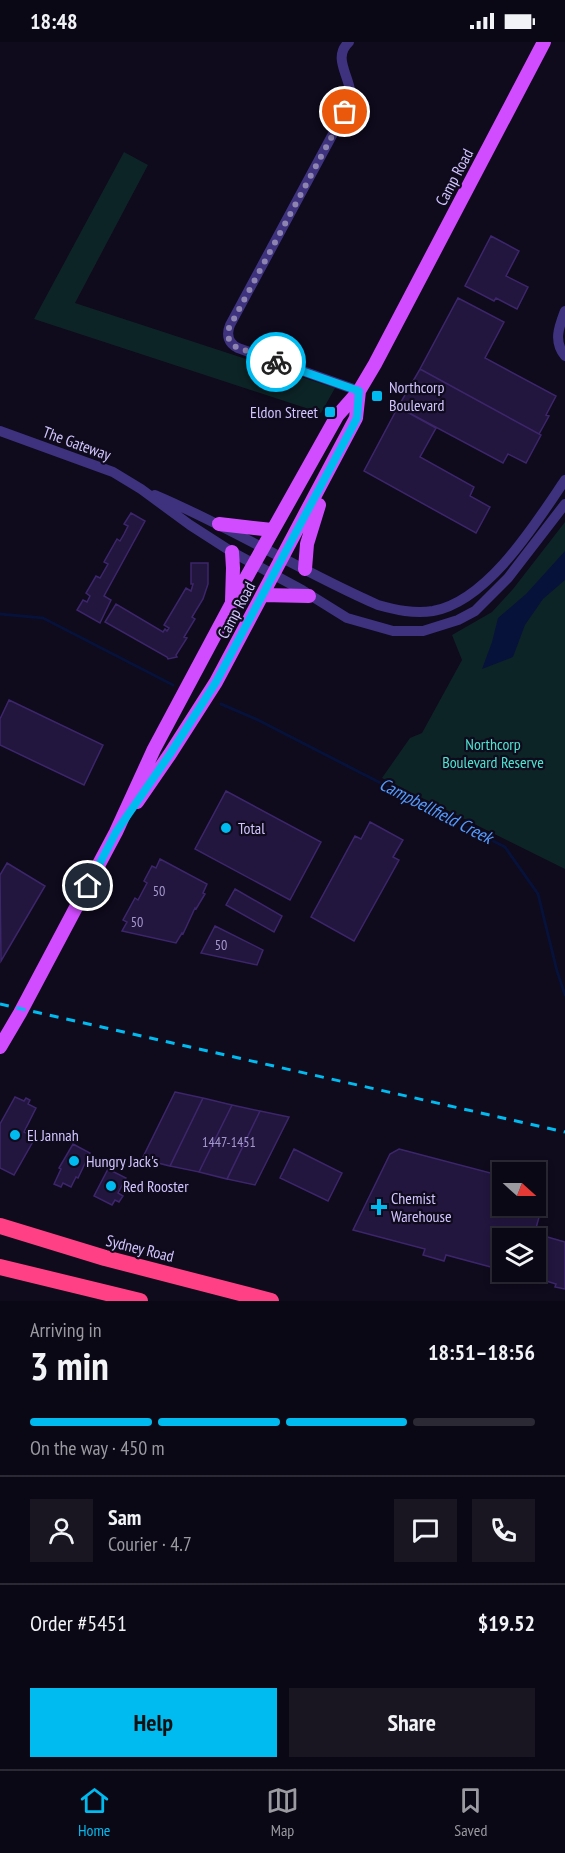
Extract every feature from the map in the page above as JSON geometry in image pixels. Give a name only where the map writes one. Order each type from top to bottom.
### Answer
[{"type":"highway","name":"Sydney Road","points":[[0,1226],[83,1252],[271,1301]]},
{"type":"highway","points":[[0,1267],[140,1301]]},
{"type":"main road","name":"Camp Road","points":[[0,1047],[28,999],[116,832],[154,748],[262,547],[337,416],[359,391],[544,42]]},
{"type":"main road","name":"Camp Road","points":[[116,832],[202,704],[262,596],[357,418],[359,391]]},
{"type":"main road","points":[[305,569],[310,533],[328,474]]},
{"type":"main road","points":[[219,524],[272,530]]},
{"type":"main road","points":[[232,552],[234,568],[232,603]]},
{"type":"main road","points":[[262,596],[309,596]]},
{"type":"street","points":[[349,42],[341,52],[341,62],[351,93],[349,104],[228,330],[229,340],[238,348],[359,391]]},
{"type":"street","points":[[565,311],[557,332],[565,356]]},
{"type":"street","name":"The Gateway","points":[[0,431],[113,472],[141,489],[190,525],[254,564]]},
{"type":"street","points":[[262,547],[361,597],[401,611],[433,611],[459,602],[486,581],[510,557],[565,480]]},
{"type":"street","name":"The Gateway","points":[[141,489],[193,511],[262,547]]},
{"type":"street","points":[[254,564],[347,618],[393,631],[423,631],[458,620],[475,611],[508,578],[565,504]]},
{"type":"green space","points":[[124,152],[148,165],[75,303],[335,388],[321,413],[34,319]]},
{"type":"green space","name":"Northcorp Boulevard Reserve","points":[[565,522],[565,869],[382,778],[410,738],[422,733],[462,660],[452,635],[492,612],[513,589]]},
{"type":"water","points":[[565,551],[565,580],[543,599],[525,625],[513,657],[482,669],[498,618],[526,594]]},
{"type":"building","points":[[491,236],[519,251],[506,276],[528,287],[517,309],[496,298],[494,301],[465,286]]},
{"type":"building","points":[[458,298],[504,322],[485,358],[556,396],[539,434],[420,369]]},
{"type":"building","points":[[420,369],[541,435],[526,463],[508,454],[503,463],[398,407]]},
{"type":"building","points":[[398,407],[436,428],[420,457],[474,487],[470,496],[490,507],[476,533],[364,471]]},
{"type":"building","points":[[131,513],[145,521],[104,596],[111,600],[100,623],[77,610],[83,600],[87,602],[90,596],[86,593],[96,576],[100,578],[108,564],[104,562],[117,539],[120,541],[124,534],[128,526],[124,524]]},
{"type":"building","points":[[191,563],[208,563],[208,584],[203,599],[192,617],[195,619],[184,637],[187,638],[176,655],[177,657],[168,659],[105,622],[116,604],[163,632],[165,629],[167,631],[169,628],[164,625],[186,588],[191,591],[193,584],[191,584]]},
{"type":"building","points":[[9,700],[103,745],[84,785],[0,745],[0,719]]},
{"type":"building","points":[[226,791],[321,842],[290,900],[195,849]]},
{"type":"building","points":[[370,822],[403,840],[393,857],[399,860],[354,941],[311,917],[355,836],[361,839]]},
{"type":"building","points":[[160,859],[207,884],[203,893],[205,894],[176,943],[122,931],[127,922],[123,920],[135,898],[138,900],[147,883],[144,881],[152,866],[156,868]]},
{"type":"building","points":[[7,863],[45,886],[1,961],[0,875]]},
{"type":"building","points":[[235,889],[282,916],[274,932],[226,905]]},
{"type":"building","points":[[215,926],[263,950],[257,965],[201,953]]},
{"type":"building","points":[[175,1092],[203,1098],[170,1166],[142,1159]]},
{"type":"building","name":"El Jannah","points":[[15,1097],[24,1101],[26,1098],[30,1100],[28,1104],[36,1108],[24,1132],[35,1138],[14,1175],[0,1168],[0,1124]]},
{"type":"building","points":[[203,1098],[232,1105],[199,1172],[170,1166]]},
{"type":"building","points":[[232,1105],[260,1111],[227,1179],[199,1172]]},
{"type":"building","points":[[260,1111],[289,1117],[255,1185],[227,1179]]},
{"type":"building","name":"Hungry Jack's","points":[[73,1144],[90,1153],[71,1187],[63,1183],[61,1187],[54,1184],[61,1169],[59,1168]]},
{"type":"building","points":[[294,1149],[342,1173],[328,1201],[280,1178]]},
{"type":"building","points":[[399,1149],[492,1173],[492,1216],[539,1216],[536,1228],[492,1228],[492,1267],[446,1255],[444,1261],[423,1255],[425,1249],[353,1230],[390,1154]]},
{"type":"building","name":"Red Rooster","points":[[108,1169],[126,1178],[118,1193],[123,1196],[119,1202],[115,1200],[112,1205],[94,1196]]},
{"type":"building","points":[[546,1237],[565,1242],[565,1289],[555,1287],[556,1284],[546,1281]]},
{"type":"waterway","name":"Campbellfield Creek","points":[[0,614],[43,618],[173,685]]},
{"type":"waterway","name":"Campbellfield Creek","points":[[221,704],[258,720],[505,847],[538,894],[565,995]]},
{"type":"railway","points":[[0,1004],[565,1132]]},
{"type":"way so far","points":[[276,362],[231,344],[228,330],[345,112]]},
{"type":"place","name":"Northcorp Boulevard","points":[[377,396]]},
{"type":"place","name":"Eldon Street","points":[[330,412]]},
{"type":"place","name":"Total","points":[[226,828]]},
{"type":"place","name":"El Jannah","points":[[15,1135]]},
{"type":"place","name":"Hungry Jack's","points":[[74,1161]]},
{"type":"place","name":"Red Rooster","points":[[111,1186]]},
{"type":"place","name":"Chemist Warehouse","points":[[379,1207]]},
{"type":"route","points":[[88,886],[116,832],[216,682],[357,418],[359,391],[276,362]]}]
